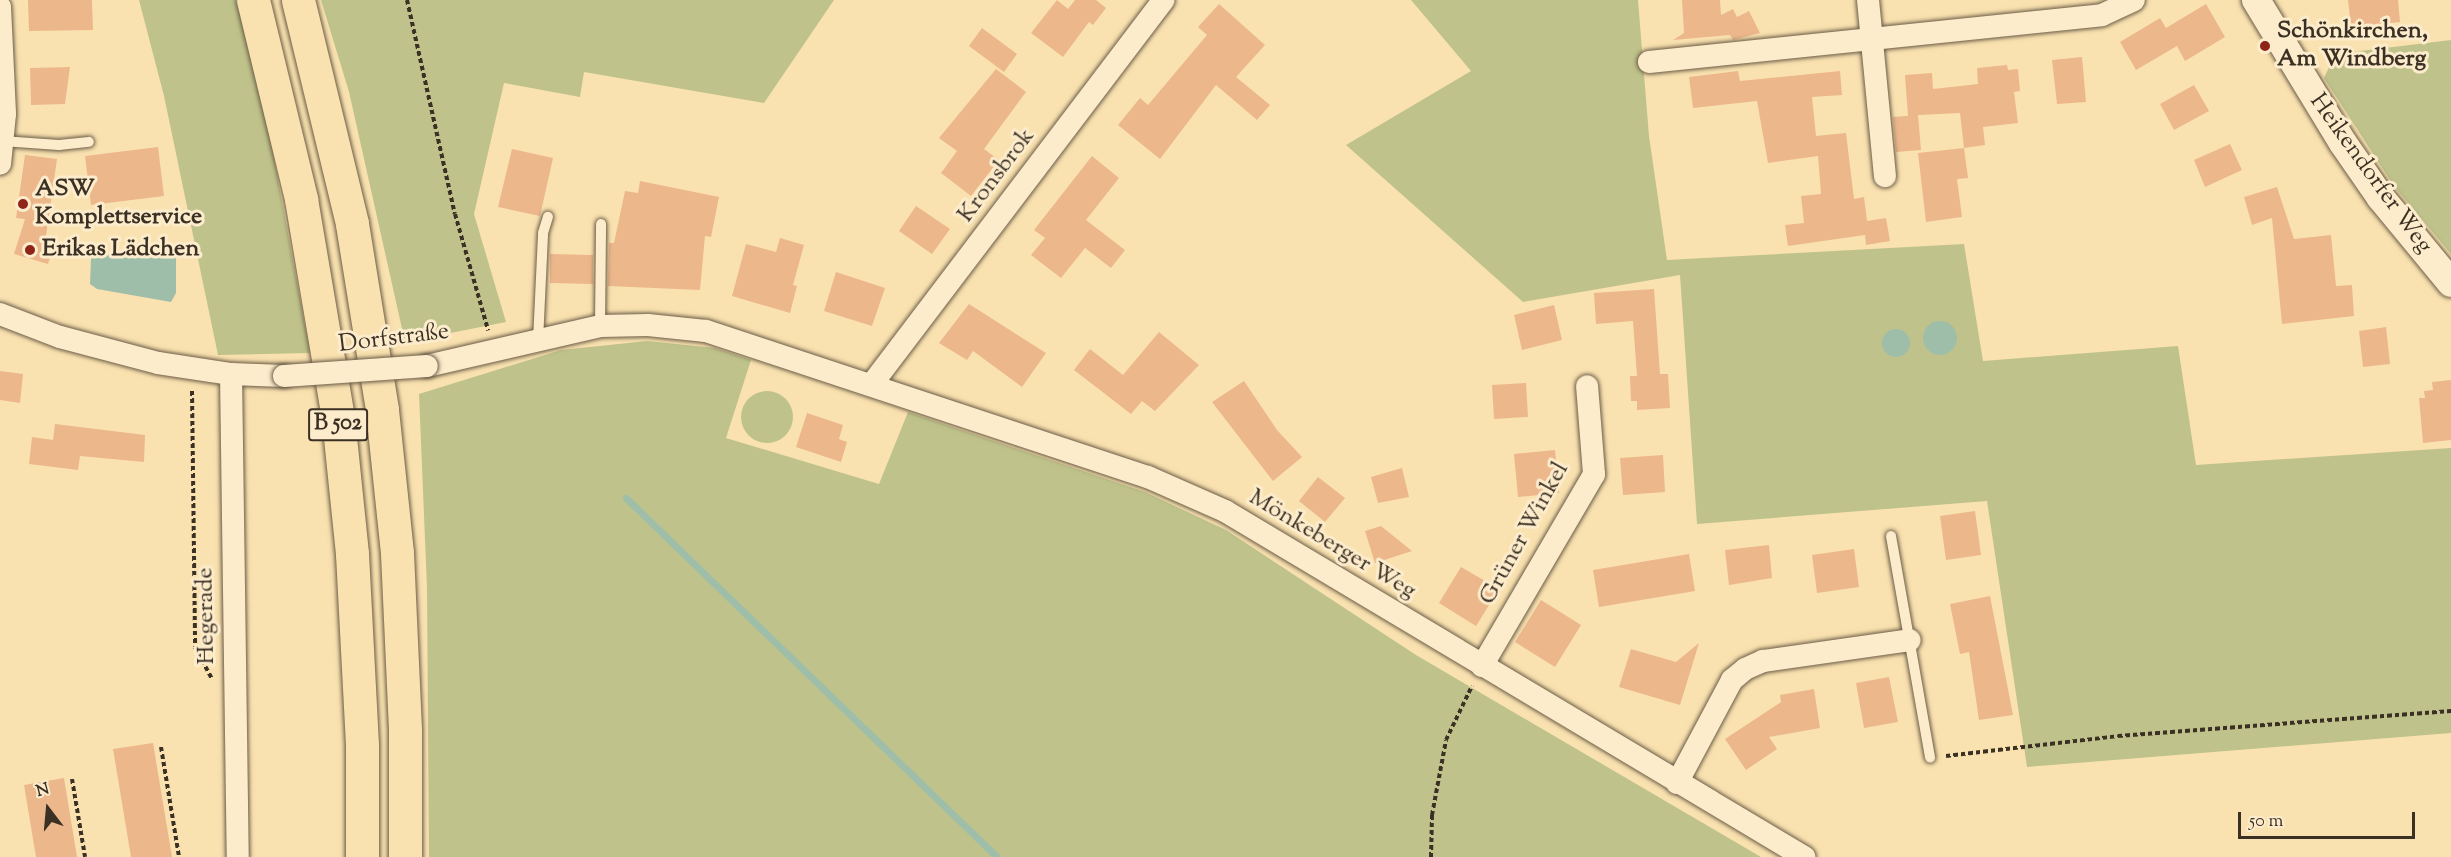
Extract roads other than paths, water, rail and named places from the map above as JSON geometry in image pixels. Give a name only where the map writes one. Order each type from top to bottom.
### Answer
[{"type":"highway","name":"B 502","points":[[253,0],[301,199],[338,418],[352,554],[362,746],[362,857]]},
{"type":"highway","name":"B 502","points":[[298,0],[352,224],[382,410],[397,554],[405,731],[405,857]]},
{"type":"street","name":"Kronsbrok","points":[[872,384],[1164,0]]},
{"type":"street","points":[[1868,0],[1885,177]]},
{"type":"street","points":[[1649,62],[2102,15],[2134,0]]},
{"type":"street","name":"Heikendorfer Weg","points":[[2256,0],[2350,153],[2451,283]]},
{"type":"street","points":[[0,7],[5,114],[0,164]]},
{"type":"street","name":"Dorfstraße","points":[[0,314],[60,337],[192,369],[231,374],[285,376],[427,366],[600,327],[648,325],[705,331],[795,358]]},
{"type":"street","name":"Mönkeberger Weg","points":[[795,358],[1148,477],[1225,511],[1804,857]]},
{"type":"street","name":"Hegerade","points":[[231,374],[238,857]]},
{"type":"street","name":"Grüner Winkel","points":[[1482,666],[1594,474],[1587,386]]},
{"type":"street","points":[[1677,783],[1732,680],[1745,669],[1763,661],[1910,640]]},
{"type":"lane","points":[[2,141],[59,145],[89,142]]},
{"type":"lane","points":[[538,341],[543,233],[548,217]]},
{"type":"lane","points":[[600,327],[601,224]]},
{"type":"lane","points":[[1891,536],[1930,758]]},
{"type":"waterway","points":[[626,498],[997,857]]},
{"type":"place","name":"Schönkirchen, Am Windberg","points":[[2265,46]]},
{"type":"place","name":"ASW Komplettservice","points":[[23,204]]},
{"type":"place","name":"Erikas Lädchen","points":[[30,250]]}]
